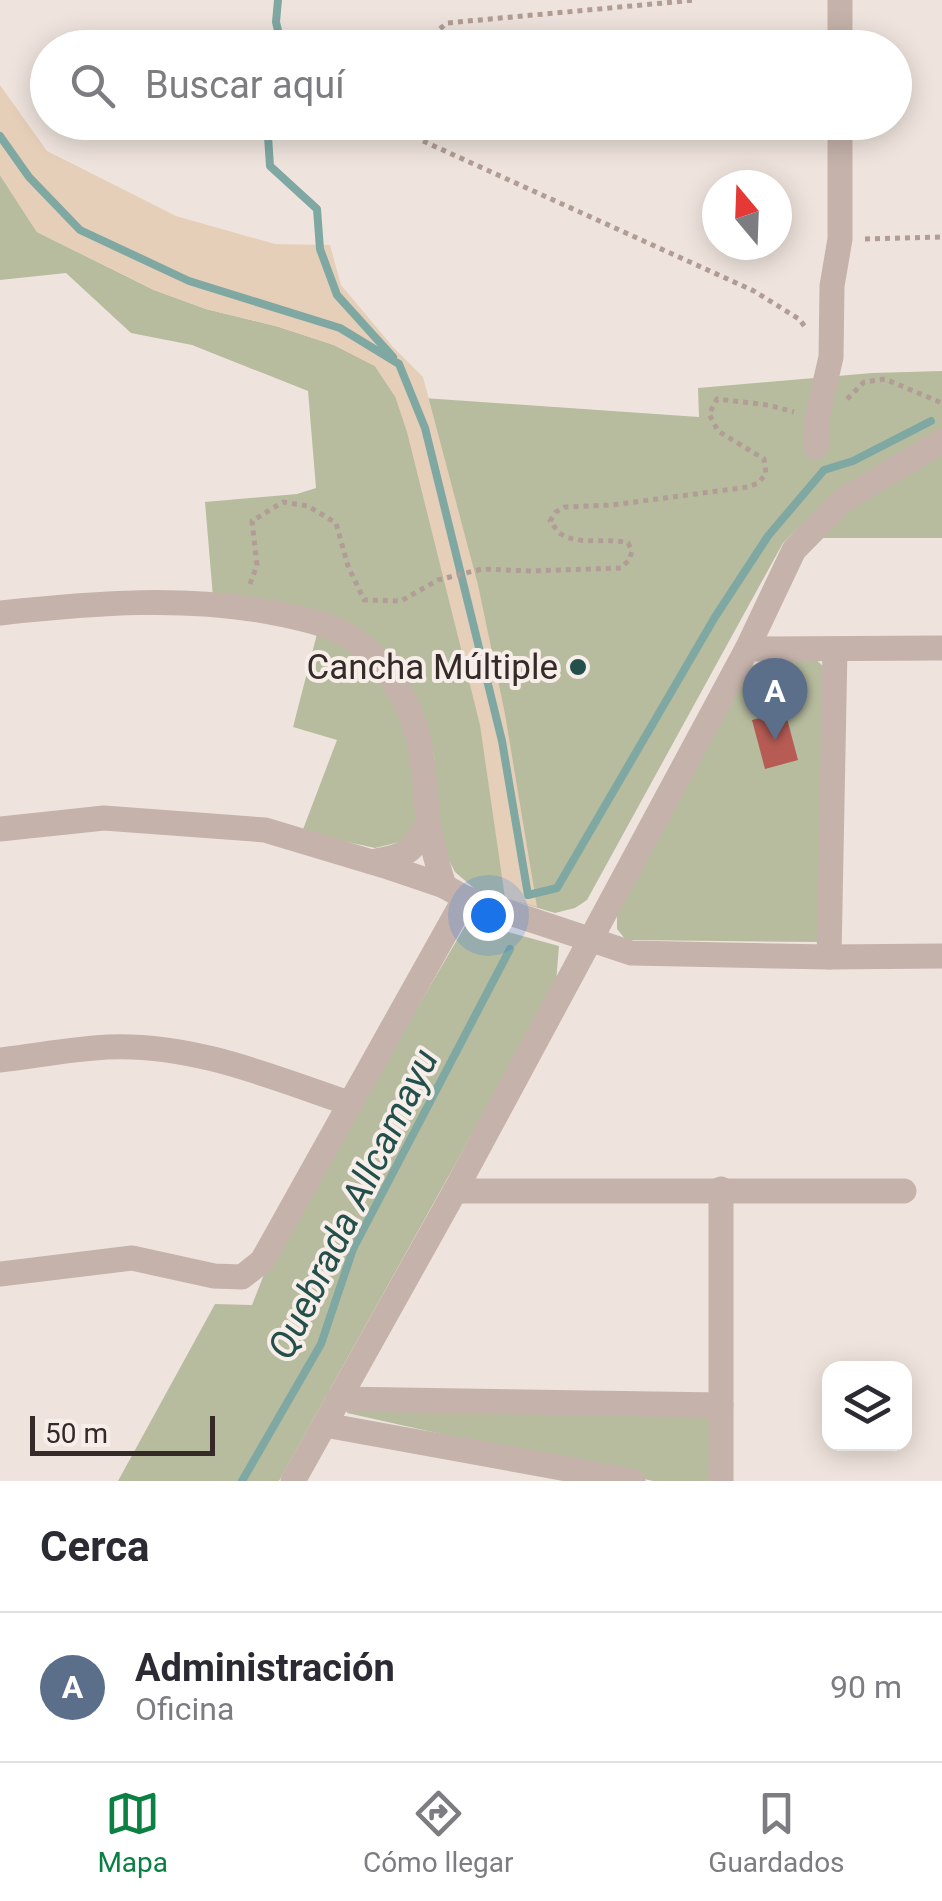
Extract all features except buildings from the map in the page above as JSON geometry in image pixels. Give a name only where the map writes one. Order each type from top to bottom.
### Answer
[{"type":"street","points":[[840,0],[840,30]]},
{"type":"street","points":[[816,447],[817,418],[830,357],[832,286],[840,238],[840,140]]},
{"type":"street","points":[[293,1481],[455,1191],[747,648],[794,550],[842,500],[942,441]]},
{"type":"street","points":[[0,613],[96,602],[188,602],[240,606],[322,624],[349,636],[381,664],[416,728],[425,774],[428,824],[454,892],[351,1104],[262,1262],[242,1278],[214,1276],[132,1258],[0,1274]]},
{"type":"street","points":[[747,648],[942,648]]},
{"type":"street","points":[[829,957],[835,648]]},
{"type":"street","points":[[0,829],[104,818],[265,830],[372,862],[631,953],[942,956]]},
{"type":"street","points":[[372,862],[397,857],[415,847],[428,824]]},
{"type":"street","points":[[0,1060],[108,1047],[160,1050],[217,1058],[351,1104]]},
{"type":"street","points":[[721,1189],[721,1481]]},
{"type":"street","points":[[455,1191],[904,1191]]},
{"type":"street","points":[[338,1400],[721,1405]]},
{"type":"street","points":[[325,1425],[633,1481]]},
{"type":"path","points":[[439,30],[447,23],[696,0]]},
{"type":"path","points":[[423,140],[754,291],[799,319],[830,357]]},
{"type":"path","points":[[840,238],[942,237]]},
{"type":"path","points":[[240,606],[258,565],[252,521],[282,502],[308,506],[336,523],[348,566],[364,600],[401,601],[438,580],[482,569],[621,568],[632,551],[628,542],[585,540],[561,534],[550,521],[564,507],[677,497],[758,483],[766,474],[764,459],[718,430],[709,414],[717,399],[768,405],[817,418],[834,413],[864,382],[886,379],[942,403]]},
{"type":"green space","points":[[0,175],[37,232],[154,290],[334,345],[375,366],[395,396],[699,417],[698,388],[942,371],[942,429],[840,488],[783,543],[587,900],[555,913],[476,890],[455,872],[442,847],[434,755],[421,708],[357,632],[213,597],[205,502],[297,494],[316,488],[308,391],[192,345],[131,333],[66,273],[0,280]]},
{"type":"green space","points":[[942,452],[942,538],[815,538],[850,503]]},
{"type":"green space","points":[[318,630],[344,643],[398,698],[413,754],[420,825],[404,841],[375,848],[302,832],[337,740],[293,727]]},
{"type":"green space","points":[[769,658],[814,658],[823,666],[823,942],[626,940],[617,929],[617,914],[747,668]]},
{"type":"green space","points":[[468,921],[559,946],[556,983],[279,1481],[118,1481],[215,1304],[252,1305],[268,1264]]},
{"type":"green space","points":[[348,1403],[712,1414],[710,1481],[653,1481],[347,1413]]},
{"type":"sand","points":[[0,85],[30,127],[30,140],[39,140],[47,151],[176,216],[275,244],[330,245],[341,285],[423,377],[478,585],[505,714],[537,907],[505,898],[480,725],[407,432],[395,396],[375,366],[334,345],[154,290],[37,232],[0,175]]},
{"type":"waterway","points":[[278,0],[278,30]]},
{"type":"waterway","name":"Quebrada Allcamayu","points":[[0,136],[29,177],[80,230],[189,281],[340,328],[399,364],[425,428],[502,741],[528,895],[557,888],[715,617],[768,536],[824,470],[853,461],[931,421]]},
{"type":"waterway","points":[[268,140],[270,166],[317,209],[320,249],[337,295],[393,357]]},
{"type":"waterway","name":"Quebrada Allcamayu","points":[[242,1481],[321,1344],[353,1249],[510,949]]},
{"type":"place","name":"Cancha Múltiple","points":[[578,667]]},
{"type":"place","name":"Administración","points":[[775,740]]}]
